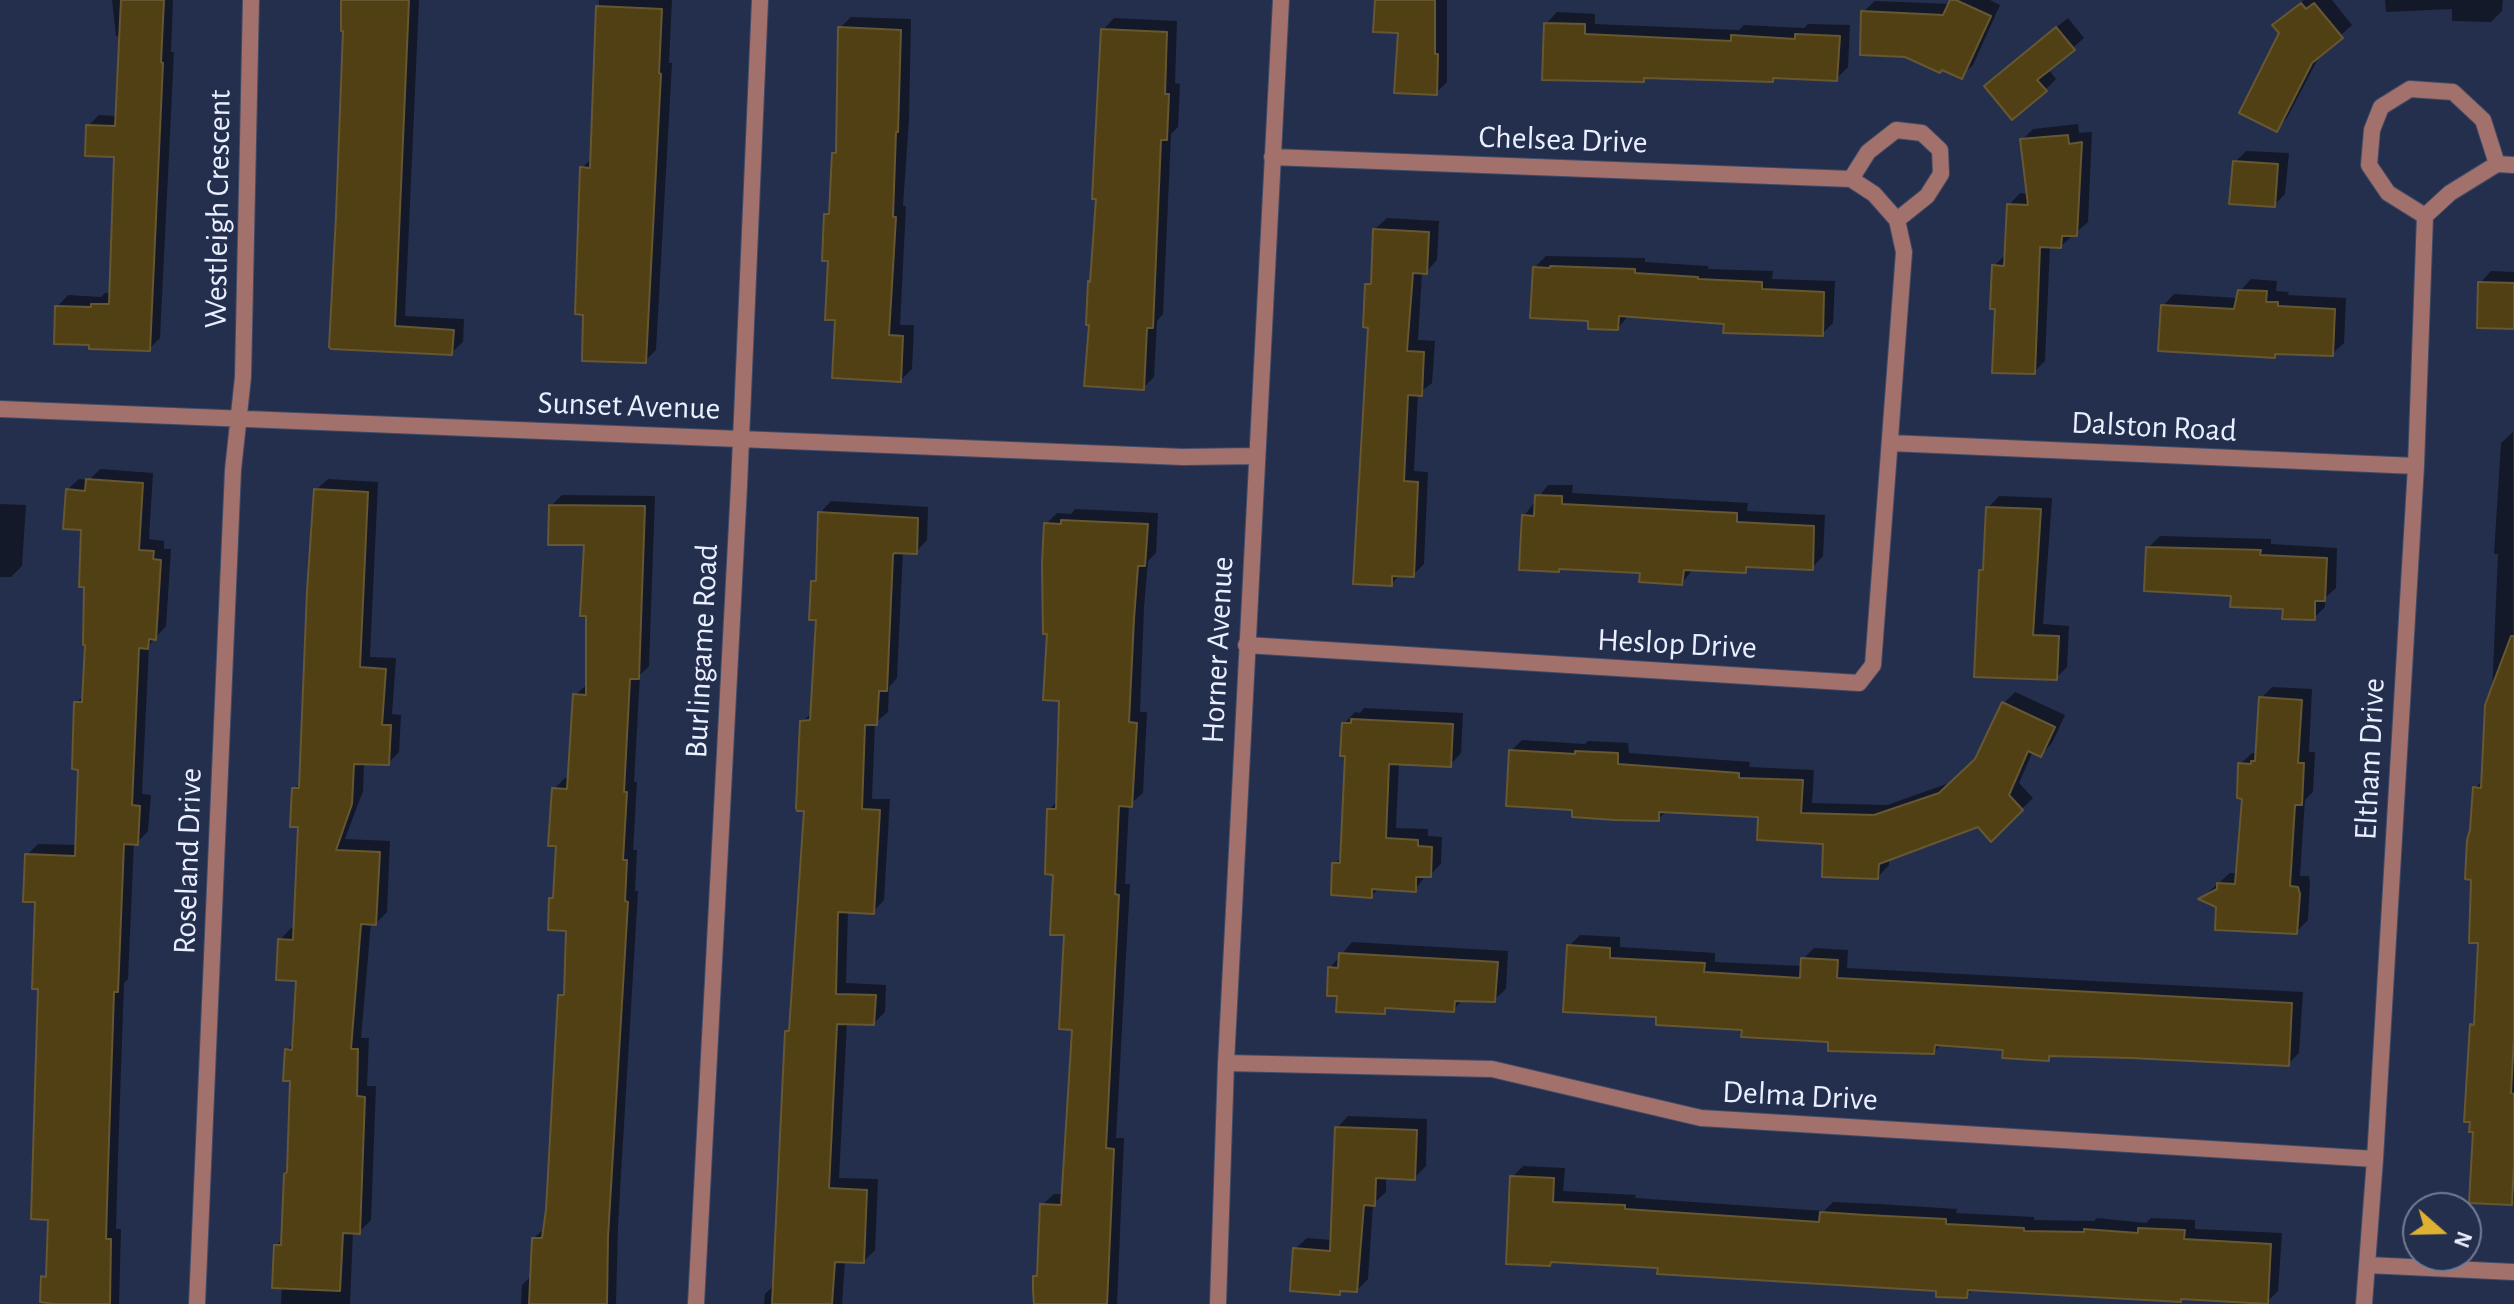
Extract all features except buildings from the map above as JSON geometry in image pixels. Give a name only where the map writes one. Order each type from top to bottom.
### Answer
[{"type":"street","name":"Westleigh Crescent","points":[[239,420],[243,377],[251,0]]},
{"type":"street","name":"Burlingame Road","points":[[696,1304],[760,0]]},
{"type":"street","name":"Horner Avenue","points":[[1218,1304],[1246,645],[1281,0]]},
{"type":"street","points":[[2410,89],[2453,92],[2483,120],[2506,165],[2450,193],[2425,216],[2388,193],[2369,165],[2372,130],[2381,107],[2410,89]]},
{"type":"street","points":[[1890,443],[1904,252],[1897,220],[1874,194],[1851,179],[1868,152],[1896,130],[1922,133],[1940,150],[1941,174],[1927,196],[1897,220]]},
{"type":"street","name":"Chelsea Drive","points":[[1272,157],[1851,179]]},
{"type":"street","name":"Eltham Drive","points":[[2364,1304],[2416,466],[2425,216]]},
{"type":"street","name":"Sunset Avenue","points":[[0,409],[1183,457],[1256,456]]},
{"type":"street","name":"Roseland Drive","points":[[197,1304],[232,486],[239,420]]},
{"type":"street","name":"Dalston Road","points":[[1890,443],[2416,466]]},
{"type":"street","name":"Heslop Drive","points":[[1246,645],[1859,683],[1873,665],[1890,443]]},
{"type":"street","name":"Delma Drive","points":[[1226,1063],[1492,1069],[1701,1118],[2375,1159]]},
{"type":"street","points":[[2367,1265],[2514,1272]]}]
